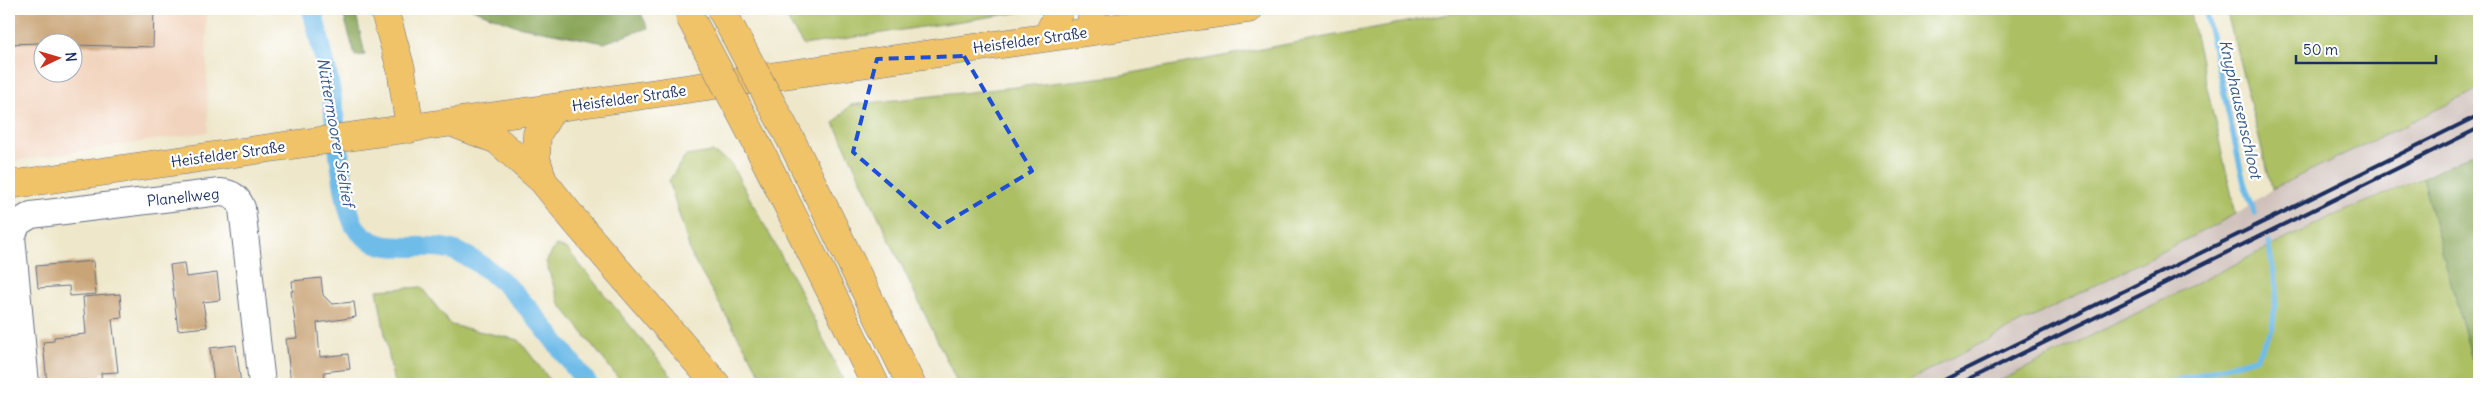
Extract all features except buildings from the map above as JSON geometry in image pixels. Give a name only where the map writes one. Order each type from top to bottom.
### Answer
[{"type":"main road","points":[[384,9],[401,69],[410,129]]},
{"type":"main road","points":[[721,9],[792,142],[911,384]]},
{"type":"main road","points":[[1047,37],[1060,9]]},
{"type":"main road","name":"Heisfelder Straße","points":[[9,185],[552,110],[1047,37],[1091,20],[1155,14],[1249,9]]},
{"type":"main road","points":[[688,12],[758,146],[875,384]]},
{"type":"main road","points":[[543,181],[536,158],[537,134],[552,110]]},
{"type":"main road","points":[[453,123],[497,140],[543,181],[575,222],[716,384]]},
{"type":"street","name":"Planellweg","points":[[26,384],[12,237],[18,223],[30,216],[220,192],[233,195],[239,201],[242,208],[262,384]]},
{"type":"highlighted area","points":[[964,56],[1032,171],[939,227],[853,152],[877,59]]},
{"type":"shaded area","points":[[9,9],[206,9],[208,132],[9,162]]},
{"type":"shaded area","points":[[2479,89],[2479,151],[2326,219],[1994,384],[1901,384],[2236,214],[2272,189]]},
{"type":"green space","points":[[342,9],[355,9],[365,55],[355,56]]},
{"type":"green space","points":[[472,9],[639,9],[648,28],[604,43],[517,26]]},
{"type":"green space","points":[[781,9],[1041,9],[803,45]]},
{"type":"green space","points":[[1476,9],[2189,9],[2236,214],[1901,384],[958,384],[834,123],[850,105],[1116,76]]},
{"type":"green space","points":[[2226,9],[2479,9],[2479,89],[2272,189]]},
{"type":"green space","points":[[2479,151],[2479,384],[2422,178]]},
{"type":"green space","points":[[712,152],[730,162],[796,283],[845,384],[766,384],[692,257],[669,181],[685,156]]},
{"type":"green space","points":[[2422,178],[2479,384],[1994,384],[2326,219]]},
{"type":"green space","points":[[556,245],[567,249],[678,384],[623,384],[559,303],[546,262]]},
{"type":"green space","points":[[421,287],[451,325],[519,340],[553,384],[394,384],[377,290]]},
{"type":"waterway","name":"Nüttermoorer Sieltief","points":[[312,9],[332,98],[347,204],[351,219],[356,228],[366,238],[377,243],[389,246],[442,248],[455,251],[475,261],[494,274],[529,309],[588,384]]},
{"type":"waterway","name":"Knyphausenschloot","points":[[2205,9],[2244,183],[2255,214]]},
{"type":"waterway","name":"Knyphausenschloot","points":[[2164,384],[2256,358],[2272,330],[2277,289],[2268,243]]},
{"type":"railway","points":[[1936,384],[2479,115]]},
{"type":"railway","points":[[1960,384],[2479,128]]}]
